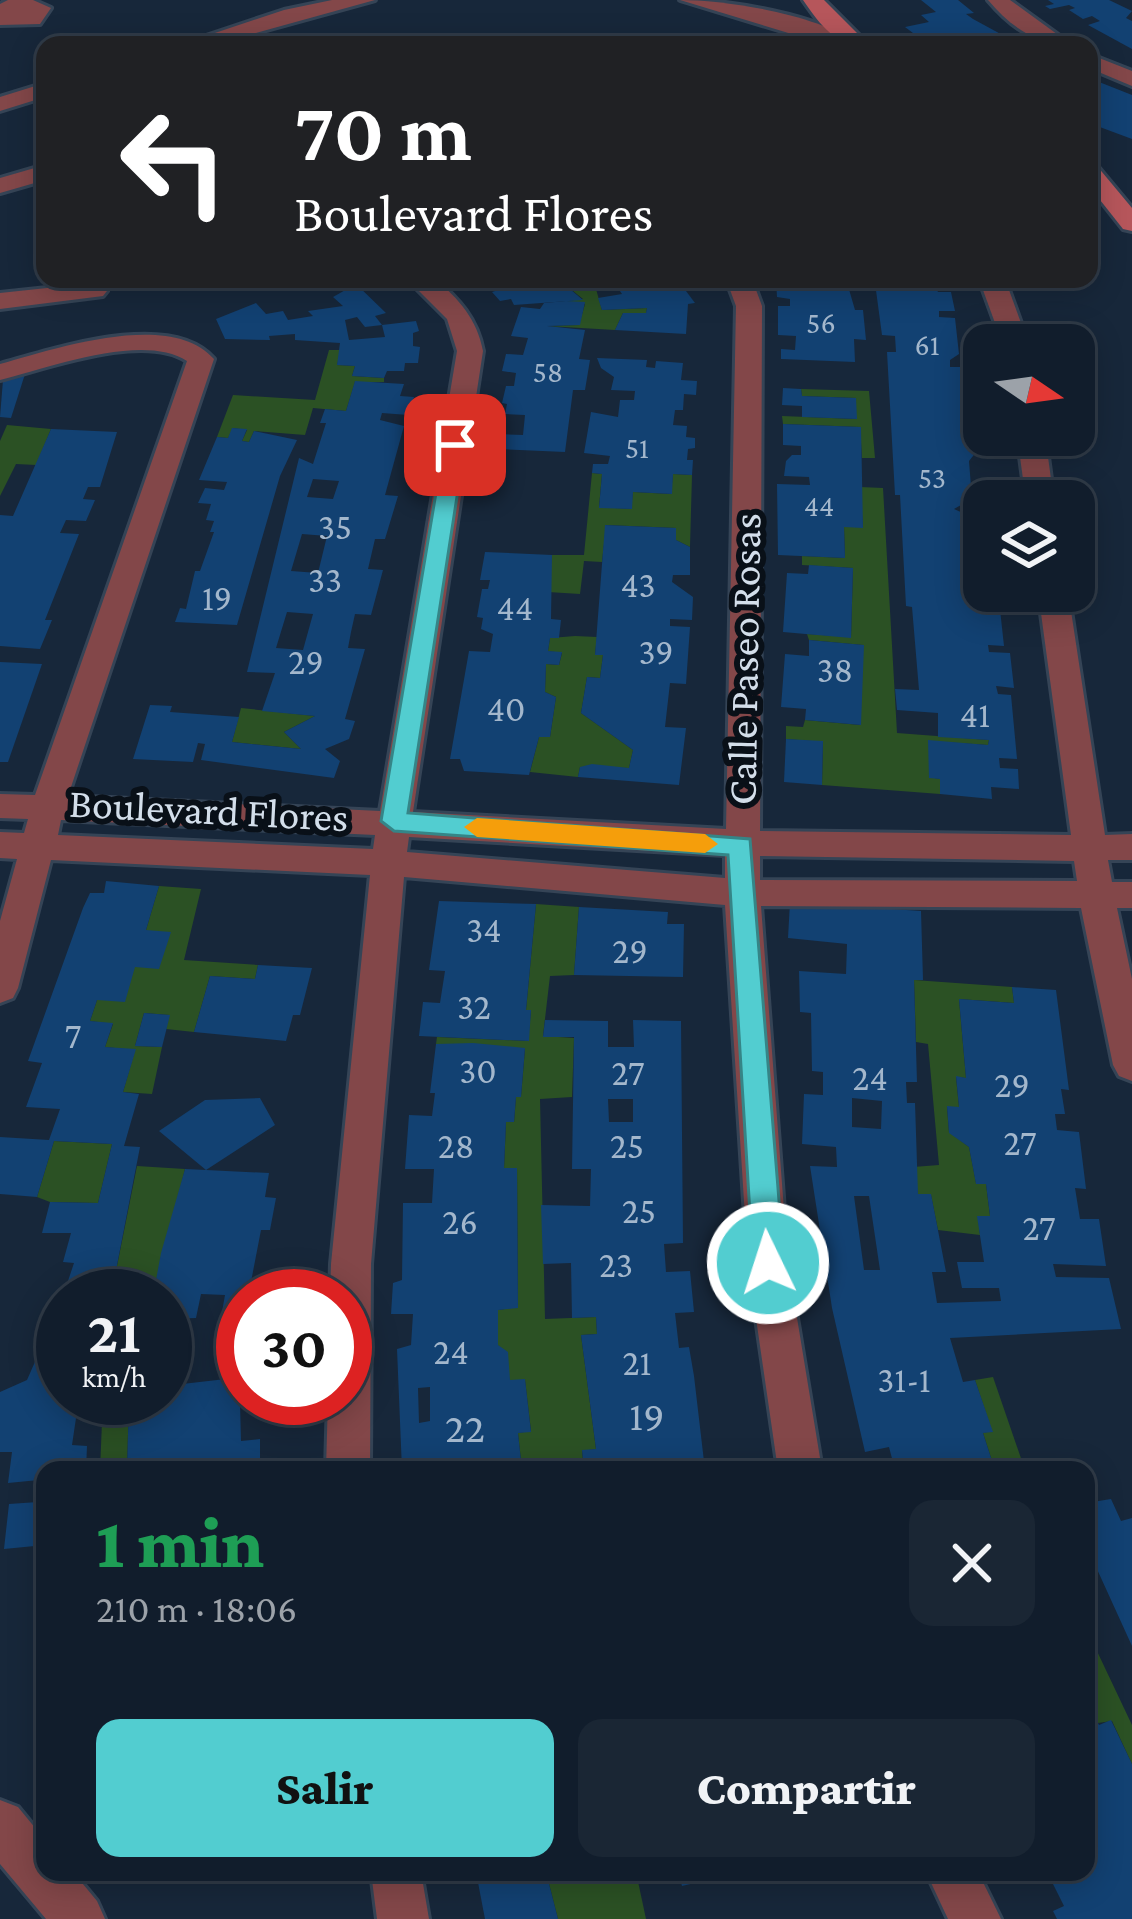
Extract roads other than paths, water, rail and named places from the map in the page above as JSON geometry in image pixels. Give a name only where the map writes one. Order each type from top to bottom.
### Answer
[{"type":"street","points":[[0,15],[33,20],[40,8],[67,0]]},
{"type":"street","points":[[215,36],[297,7],[365,0]]},
{"type":"street","points":[[690,0],[757,13],[822,36]]},
{"type":"street","points":[[812,0],[846,36]]},
{"type":"street","points":[[832,0],[833,26]]},
{"type":"street","points":[[998,0],[1048,36]]},
{"type":"street","points":[[1098,64],[1132,79]]},
{"type":"street","points":[[0,104],[36,93]]},
{"type":"street","points":[[1098,171],[1132,180]]},
{"type":"street","points":[[0,186],[36,181]]},
{"type":"street","points":[[1098,181],[1132,224]]},
{"type":"street","points":[[348,1461],[351,1264],[388,863],[470,351],[468,328],[457,310],[431,288]]},
{"type":"street","name":"Calle Paseo Rosas","points":[[742,288],[749,306],[742,893],[768,1263],[799,1461]]},
{"type":"street","points":[[995,288],[1008,324]]},
{"type":"street","points":[[0,301],[94,291]]},
{"type":"street","points":[[0,372],[77,351],[169,342],[191,347],[201,359],[48,807],[0,988]]},
{"type":"street","points":[[1056,612],[1096,894],[1132,1065]]},
{"type":"street","name":"Boulevard Flores","points":[[0,806],[394,821],[740,846],[1132,847]]},
{"type":"street","name":"Boulevard Flores","points":[[0,845],[388,863],[742,893],[1132,895]]},
{"type":"street","points":[[0,1825],[36,1867]]},
{"type":"street","points":[[48,1881],[80,1919]]},
{"type":"street","points":[[397,1881],[403,1919]]},
{"type":"street","points":[[956,1881],[975,1919]]}]
